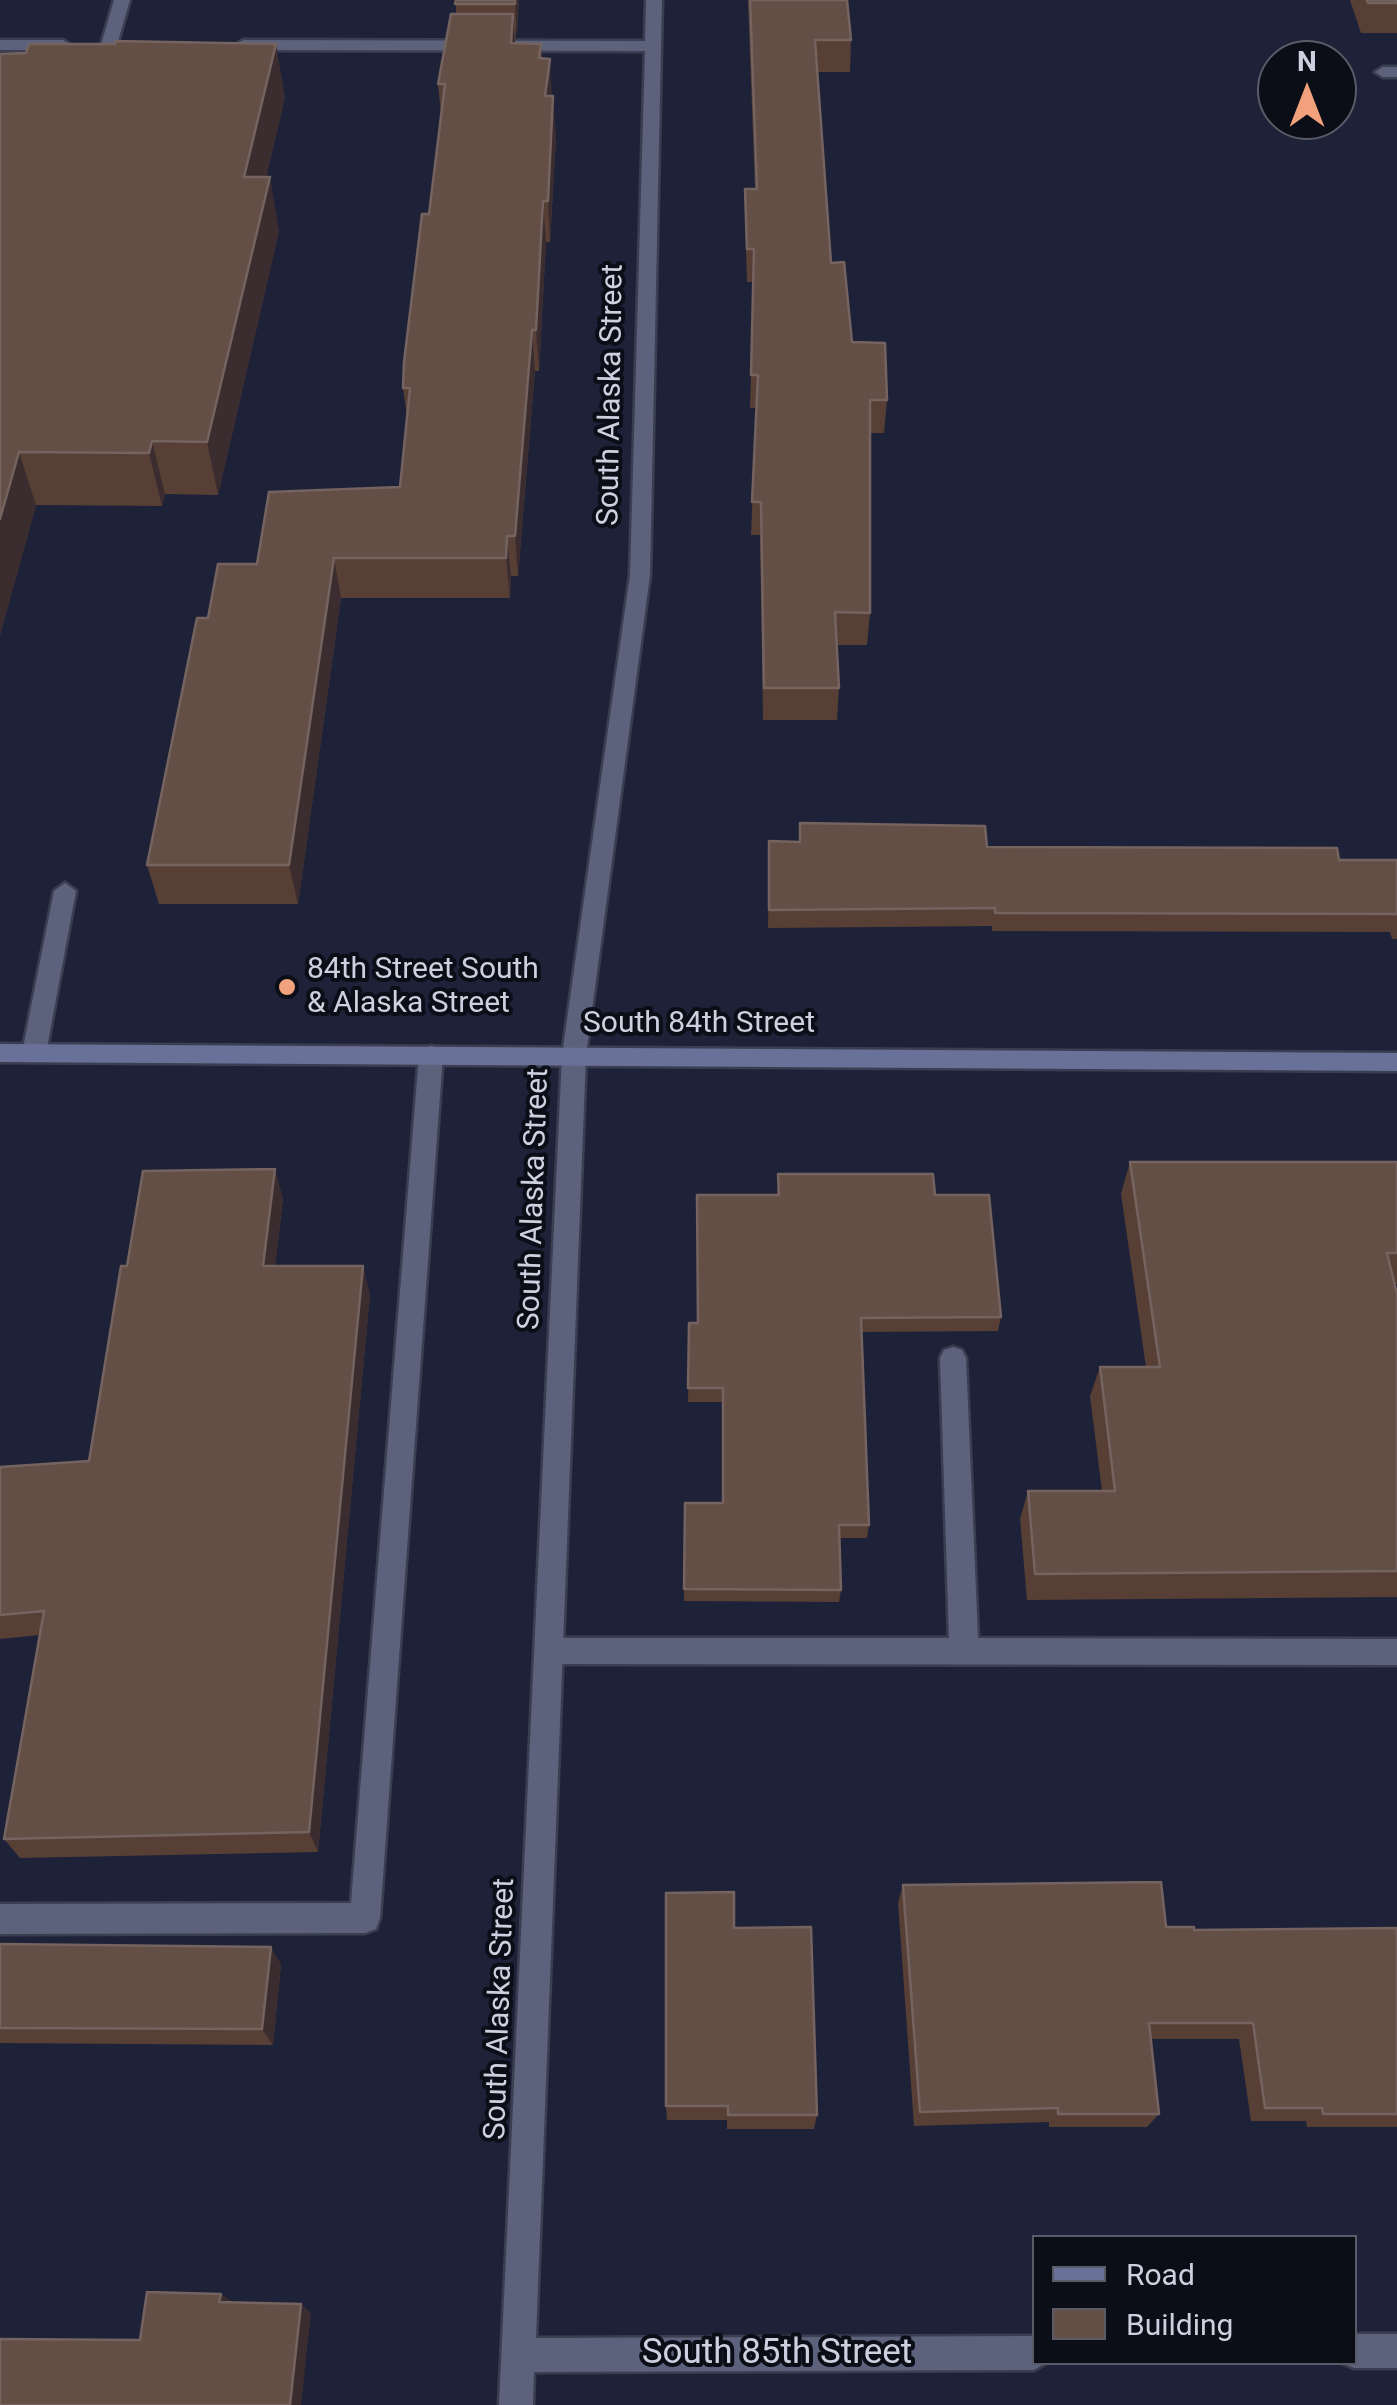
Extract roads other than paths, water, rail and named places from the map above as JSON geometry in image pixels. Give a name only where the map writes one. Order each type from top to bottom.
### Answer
[{"type":"main road","name":"South 84th Street","points":[[0,1053],[1397,1062]]},
{"type":"street","points":[[122,0],[100,45],[128,45]]},
{"type":"street","name":"South Alaska Street","points":[[516,2405],[574,1056],[640,575],[654,0]]},
{"type":"street","points":[[0,45],[72,45]]},
{"type":"street","points":[[224,45],[653,46]]},
{"type":"street","points":[[34,1053],[64,892]]},
{"type":"street","points":[[0,1919],[365,1918],[431,1054]]},
{"type":"street","points":[[954,1358],[964,1651]]},
{"type":"street","points":[[548,1651],[1397,1652]]},
{"type":"street","points":[[1357,2351],[1397,2351]]},
{"type":"street","name":"South 85th Street","points":[[519,2355],[1032,2352]]},
{"type":"place","name":"84th Street South & Alaska Street","points":[[287,987]]}]
